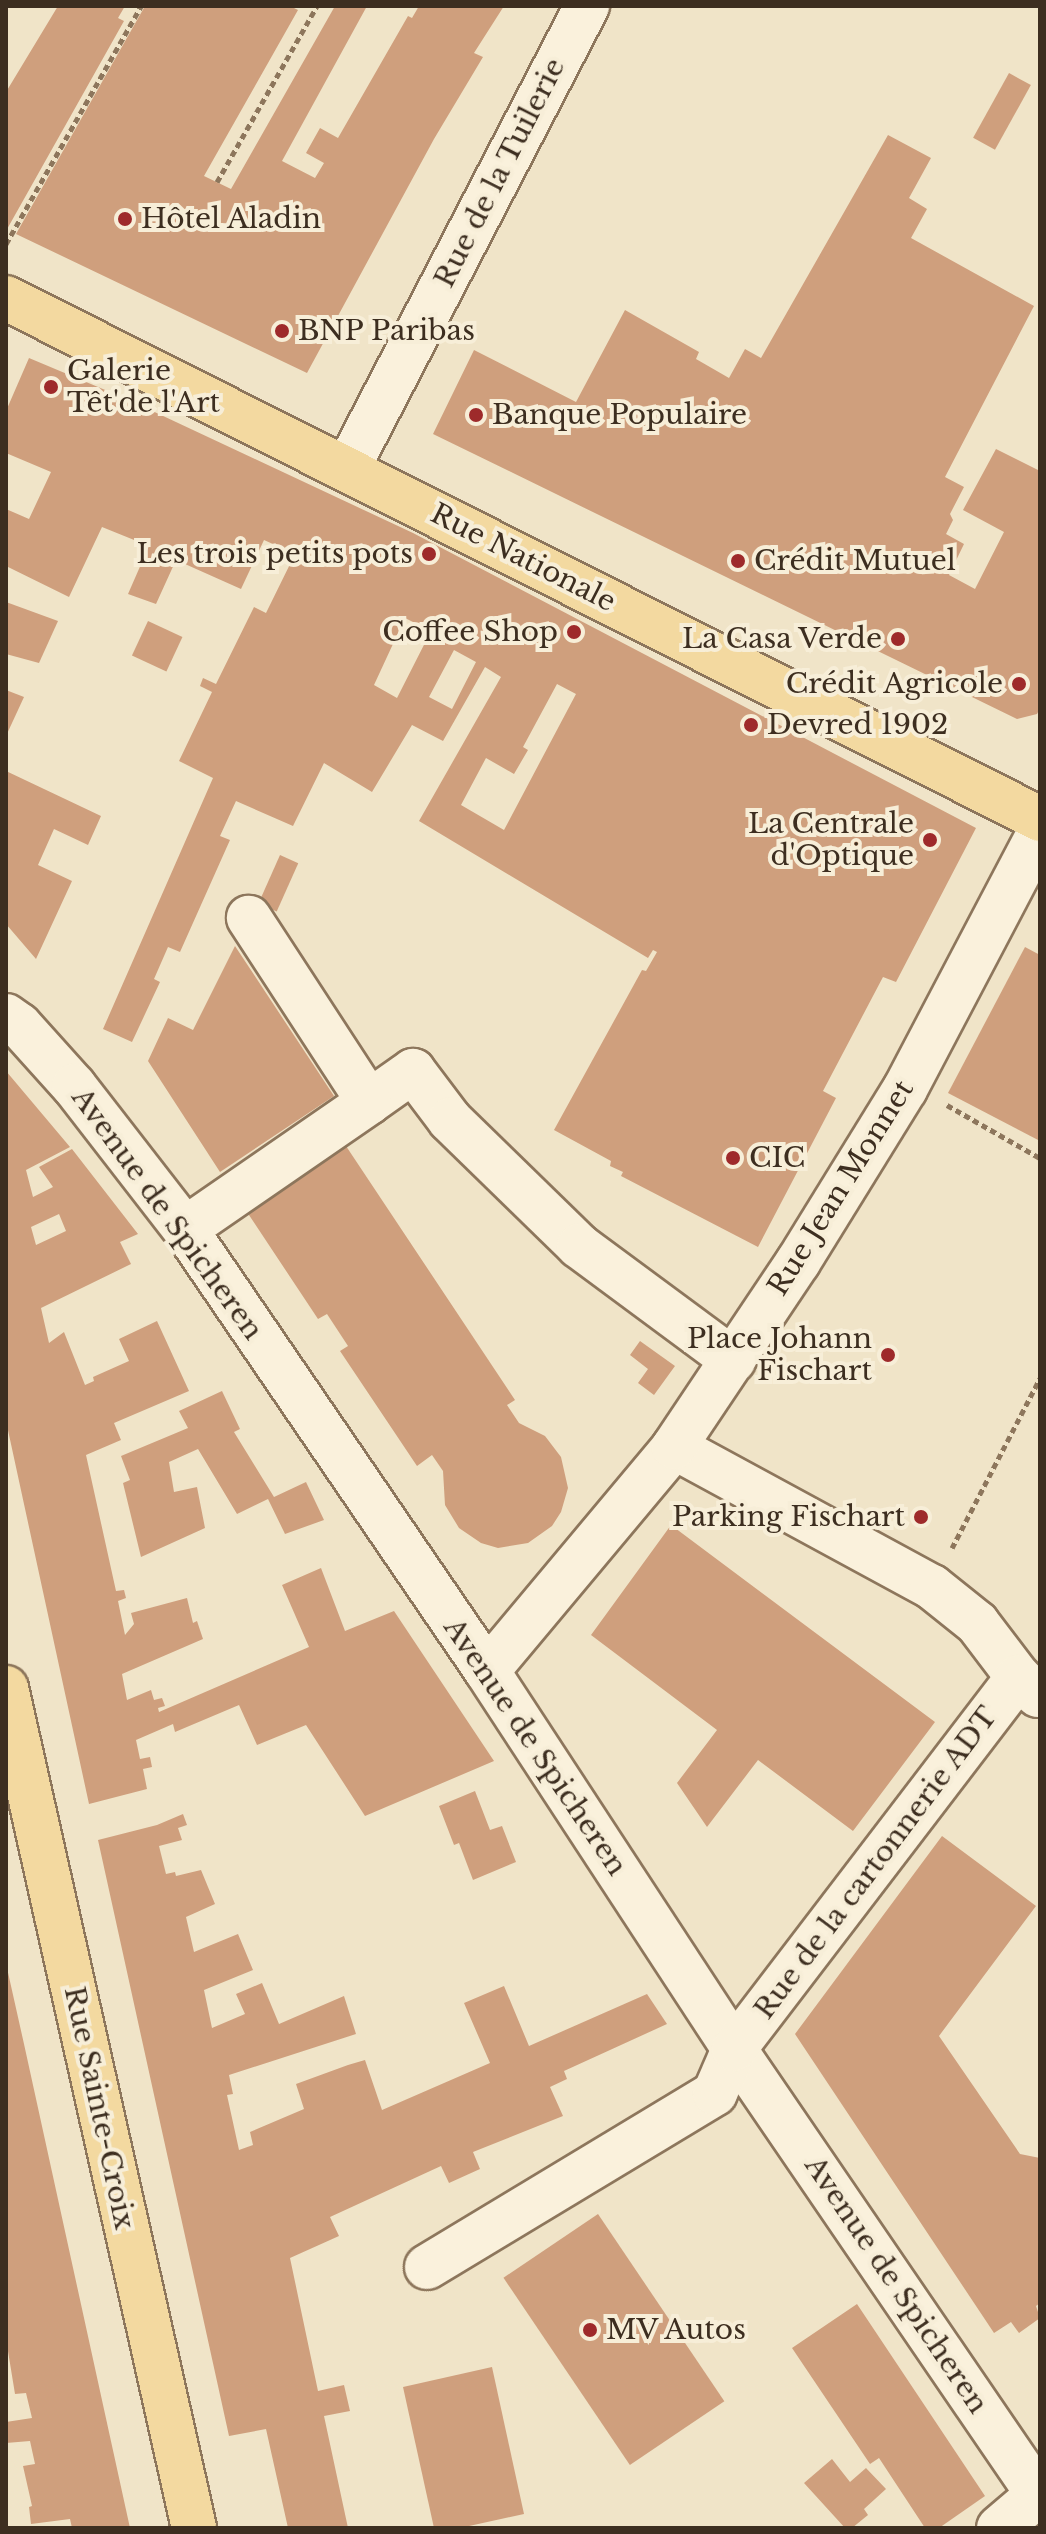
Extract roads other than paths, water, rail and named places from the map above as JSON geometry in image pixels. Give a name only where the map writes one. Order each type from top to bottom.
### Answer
[{"type":"main road","name":"Rue Nationale","points":[[6,298],[1040,819]]},
{"type":"main road","name":"Rue Sainte-Croix","points":[[6,1688],[194,2528]]},
{"type":"street","name":"Rue de la Tuilerie","points":[[347,469],[587,6]]},
{"type":"street","name":"Rue Jean Monnet","points":[[487,1671],[674,1447],[798,1262],[908,1082],[1040,832]]},
{"type":"street","points":[[249,918],[369,1102]]},
{"type":"street","name":"Avenue de Spicheren","points":[[6,1016],[19,1025],[74,1086],[185,1229],[487,1671],[734,2049],[1039,2496]]},
{"type":"street","points":[[185,1229],[413,1071],[450,1120],[579,1246],[733,1360]]},
{"type":"street","name":"Rue de la cartonnerie ADT","points":[[427,2267],[715,2093],[734,2049],[1029,1687],[977,1623],[932,1587],[674,1447]]},
{"type":"street","points":[[999,2528],[1039,2496]]},
{"type":"place","name":"Hôtel Aladin","points":[[125,219]]},
{"type":"place","name":"BNP Paribas","points":[[282,331]]},
{"type":"place","name":"Galerie Têt'de l'Art","points":[[51,387]]},
{"type":"place","name":"Banque Populaire","points":[[476,415]]},
{"type":"place","name":"Les trois petits pots","points":[[429,554]]},
{"type":"place","name":"Crédit Mutuel","points":[[738,561]]},
{"type":"place","name":"Coffee Shop","points":[[574,632]]},
{"type":"place","name":"La Casa Verde","points":[[898,639]]},
{"type":"place","name":"Crédit Agricole","points":[[1019,684]]},
{"type":"place","name":"Devred 1902","points":[[751,725]]},
{"type":"place","name":"La Centrale d'Optique","points":[[930,840]]},
{"type":"place","name":"CIC","points":[[733,1158]]},
{"type":"place","name":"Place Johann Fischart","points":[[888,1355]]},
{"type":"place","name":"Parking Fischart","points":[[921,1517]]},
{"type":"place","name":"MV Autos","points":[[590,2330]]}]
